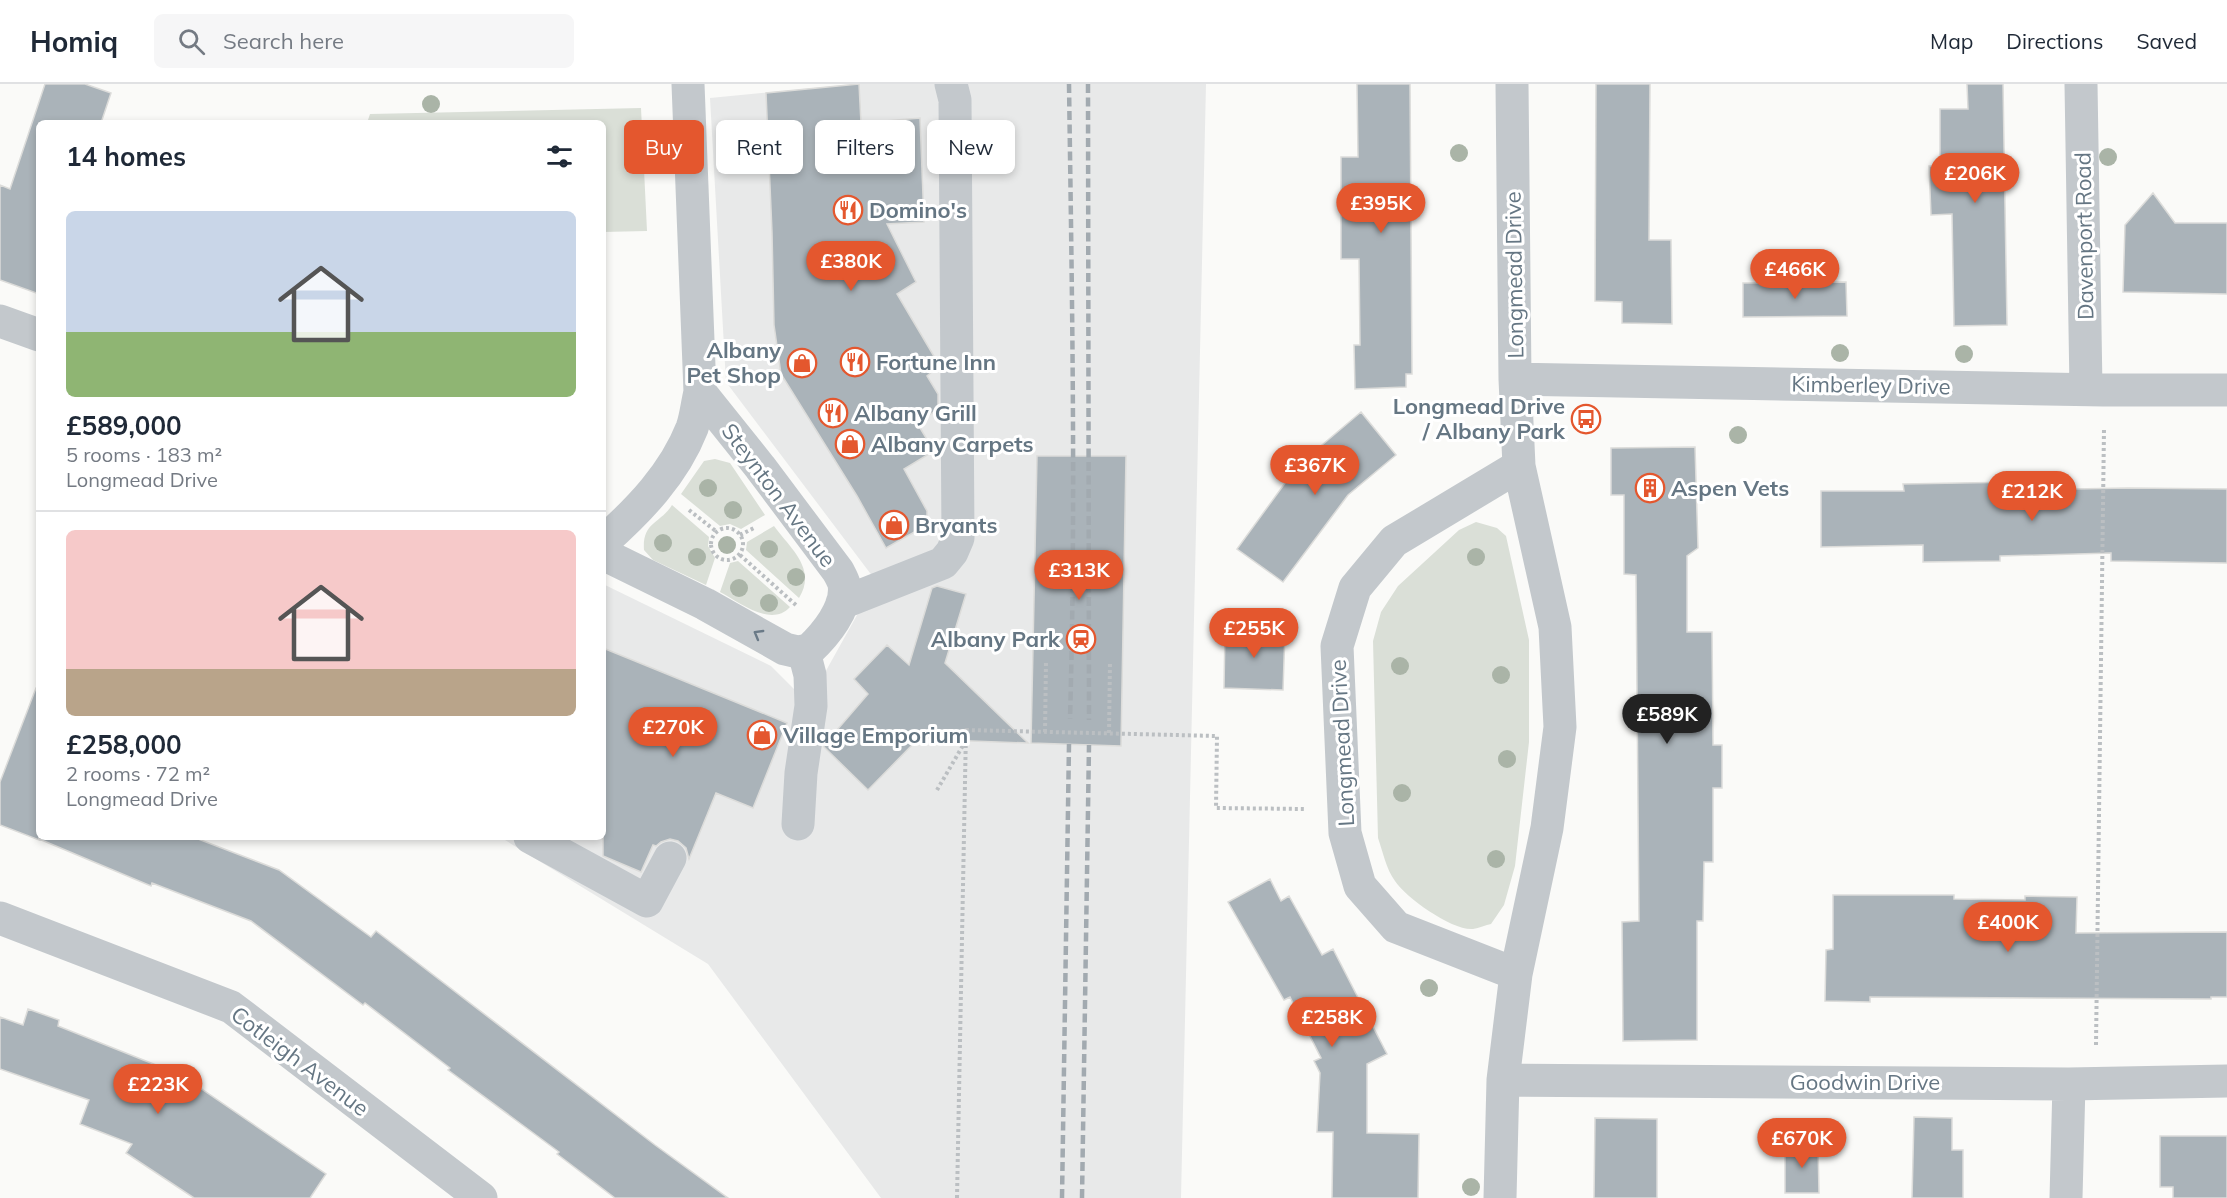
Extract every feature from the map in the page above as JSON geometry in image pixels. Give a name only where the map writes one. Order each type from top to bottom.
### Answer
[{"type":"street","name":"Steynton Avenue","points":[[606,539],[659,486],[676,462],[692,427],[700,392],[688,84]]},
{"type":"street","points":[[798,824],[801,773],[811,706],[810,675],[815,641],[842,603],[943,563],[952,552],[958,538],[955,100],[951,84]]},
{"type":"street","name":"Longmead Drive","points":[[1500,1198],[1503,1080],[1515,974],[1547,828],[1560,727],[1555,627],[1519,466],[1515,380],[1512,84]]},
{"type":"street","name":"Davenport Road","points":[[2081,84],[2095,389]]},
{"type":"street","points":[[0,321],[36,334]]},
{"type":"street","name":"Kimberley Drive","points":[[1515,380],[2227,390]]},
{"type":"street","name":"Steynton Avenue","points":[[700,392],[838,571],[844,583],[842,603]]},
{"type":"street","name":"Longmead Drive","points":[[1515,974],[1396,927],[1360,886],[1345,833],[1337,646],[1355,588],[1394,541],[1519,466]]},
{"type":"street","points":[[606,555],[705,604],[785,649],[815,641]]},
{"type":"street","points":[[535,840],[647,901],[670,858]]},
{"type":"street","name":"Cotleigh Avenue","points":[[0,918],[231,1007],[481,1198]]},
{"type":"street","name":"Goodwin Drive","points":[[1503,1080],[2082,1083],[2227,1081]]},
{"type":"street","points":[[2066,1198],[2082,1083]]},
{"type":"path","points":[[2082,1083],[2095,389]]},
{"type":"path","points":[[727,528],[737,531],[743,540],[740,555],[731,560],[716,556],[713,552],[712,541],[717,532],[727,528]]},
{"type":"path","points":[[740,555],[815,641]]},
{"type":"path","points":[[1045,732],[1046,661]]},
{"type":"path","points":[[1109,733],[1110,663]]},
{"type":"path","points":[[957,1198],[966,730],[1217,736],[1216,808],[1343,809]]},
{"type":"path","points":[[937,790],[966,742]]},
{"type":"shaded area","points":[[854,84],[1206,84],[1181,1198],[881,1198],[708,964],[505,840],[606,840],[606,585],[771,666],[808,703],[876,581],[726,382],[710,98]]},
{"type":"shaded area","points":[[641,108],[642,120],[624,120],[624,174],[644,174],[647,231],[606,232],[606,120],[368,120],[370,114]]},
{"type":"shaded area","points":[[715,459],[730,463],[765,515],[741,529],[730,524],[720,526],[681,494],[704,461]]},
{"type":"shaded area","points":[[672,505],[709,537],[708,546],[715,558],[706,585],[653,560],[644,550],[644,541],[649,528]]},
{"type":"shaded area","points":[[1476,522],[1497,528],[1506,536],[1529,640],[1529,742],[1515,866],[1504,905],[1491,924],[1473,929],[1454,925],[1419,904],[1395,881],[1385,860],[1378,838],[1373,641],[1381,612],[1398,586],[1459,530]]},
{"type":"shaded area","points":[[774,526],[800,560],[805,578],[804,588],[799,598],[746,550],[747,542]]},
{"type":"shaded area","points":[[738,561],[790,607],[782,613],[765,614],[745,607],[720,592],[730,563]]},
{"type":"building","points":[[45,84],[85,84],[111,93],[102,120],[36,120],[36,293],[0,280],[0,185],[10,189]]},
{"type":"building","points":[[859,84],[861,120],[815,120],[815,174],[915,174],[915,120],[896,120],[920,118],[924,222],[887,224],[916,282],[897,294],[938,363],[938,367],[927,376],[938,394],[938,409],[917,423],[934,451],[904,469],[927,511],[927,525],[886,548],[857,496],[781,374],[774,325],[769,174],[803,174],[803,120],[767,120],[766,93]]},
{"type":"building","points":[[1357,84],[1410,84],[1412,374],[1406,374],[1406,387],[1355,389],[1354,345],[1360,345],[1359,259],[1341,259],[1341,157],[1358,157]]},
{"type":"building","points":[[1596,84],[1650,84],[1649,240],[1671,240],[1672,324],[1622,323],[1622,302],[1595,301]]},
{"type":"building","points":[[1967,84],[2003,84],[2007,325],[1954,326],[1952,214],[1931,215],[1929,166],[1940,166],[1940,109],[1968,109]]},
{"type":"building","points":[[2153,193],[2175,223],[2227,223],[2227,294],[2123,292],[2125,225]]},
{"type":"building","points":[[1846,282],[1847,316],[1743,317],[1743,283]]},
{"type":"building","points":[[1361,412],[1396,455],[1348,495],[1283,582],[1237,549],[1312,446],[1316,450]]},
{"type":"building","points":[[1695,447],[1698,548],[1687,556],[1687,632],[1712,632],[1713,745],[1722,745],[1722,788],[1713,788],[1713,862],[1704,862],[1703,921],[1697,921],[1697,1040],[1623,1041],[1622,922],[1639,921],[1636,575],[1624,574],[1624,495],[1611,495],[1611,448]]},
{"type":"building","points":[[1037,456],[1126,456],[1121,746],[1031,743]]},
{"type":"building","points":[[2017,482],[2017,490],[2227,489],[2227,563],[2111,561],[2111,553],[2000,556],[2000,561],[1923,562],[1923,545],[1821,547],[1821,491],[1904,491],[1903,484]]},
{"type":"building","points":[[937,586],[966,594],[945,663],[1028,743],[918,739],[868,790],[824,745],[868,694],[854,679],[887,645],[909,665],[932,588]]},
{"type":"building","points":[[1225,629],[1285,631],[1283,690],[1224,688]]},
{"type":"building","points":[[606,649],[787,723],[753,808],[716,793],[689,859],[686,848],[678,841],[670,839],[656,846],[653,845],[641,872],[603,856],[603,840],[606,840]]},
{"type":"building","points":[[36,688],[36,839],[0,825],[0,782]]},
{"type":"building","points":[[41,840],[201,840],[279,870],[371,937],[376,931],[655,1145],[728,1198],[615,1198],[557,1154],[559,1152],[448,1070],[450,1068],[365,1003],[363,1005],[251,921],[152,883],[151,886]]},
{"type":"building","points":[[1270,879],[1281,901],[1289,896],[1322,955],[1333,949],[1387,1054],[1367,1064],[1367,1133],[1419,1134],[1418,1198],[1332,1198],[1333,1132],[1317,1132],[1320,1073],[1314,1061],[1321,1058],[1290,997],[1284,1000],[1228,902]]},
{"type":"building","points":[[1833,895],[1954,895],[1954,899],[2025,900],[2025,896],[2077,897],[2076,933],[2227,932],[2227,997],[2211,997],[2211,999],[1870,997],[1870,1002],[1825,1001],[1826,950],[1833,949]]},
{"type":"building","points":[[28,1009],[59,1020],[58,1026],[181,1075],[326,1174],[310,1198],[194,1198],[126,1153],[132,1144],[80,1124],[89,1100],[0,1069],[0,1017],[23,1025]]},
{"type":"building","points":[[1914,1117],[1952,1118],[1952,1150],[1963,1150],[1963,1198],[1912,1198]]},
{"type":"building","points":[[1595,1118],[1657,1119],[1657,1198],[1594,1198]]},
{"type":"building","points":[[2160,1136],[2227,1136],[2227,1198],[2173,1198],[2173,1187],[2160,1187]]},
{"type":"building","points":[[1785,1145],[1818,1145],[1819,1193],[1785,1193]]},
{"type":"railway","points":[[1069,84],[1073,481],[1070,719]]},
{"type":"railway","points":[[1088,84],[1089,720]]},
{"type":"railway","points":[[1062,1198],[1069,744]]},
{"type":"railway","points":[[1082,1198],[1089,745]]},
{"type":"place","name":"Domino's","points":[[848,210]]},
{"type":"place","name":"Fortune Inn","points":[[855,362]]},
{"type":"place","name":"Albany Pet Shop","points":[[802,363]]},
{"type":"place","name":"Albany Grill","points":[[833,413]]},
{"type":"place","name":"Longmead Drive / Albany Park","points":[[1586,419]]},
{"type":"place","name":"Albany Carpets","points":[[850,444]]},
{"type":"place","name":"Aspen Vets","points":[[1650,488]]},
{"type":"place","name":"Bryants","points":[[894,525]]},
{"type":"place","name":"Albany Park","points":[[1081,639]]},
{"type":"place","name":"Village Emporium","points":[[762,735]]}]
